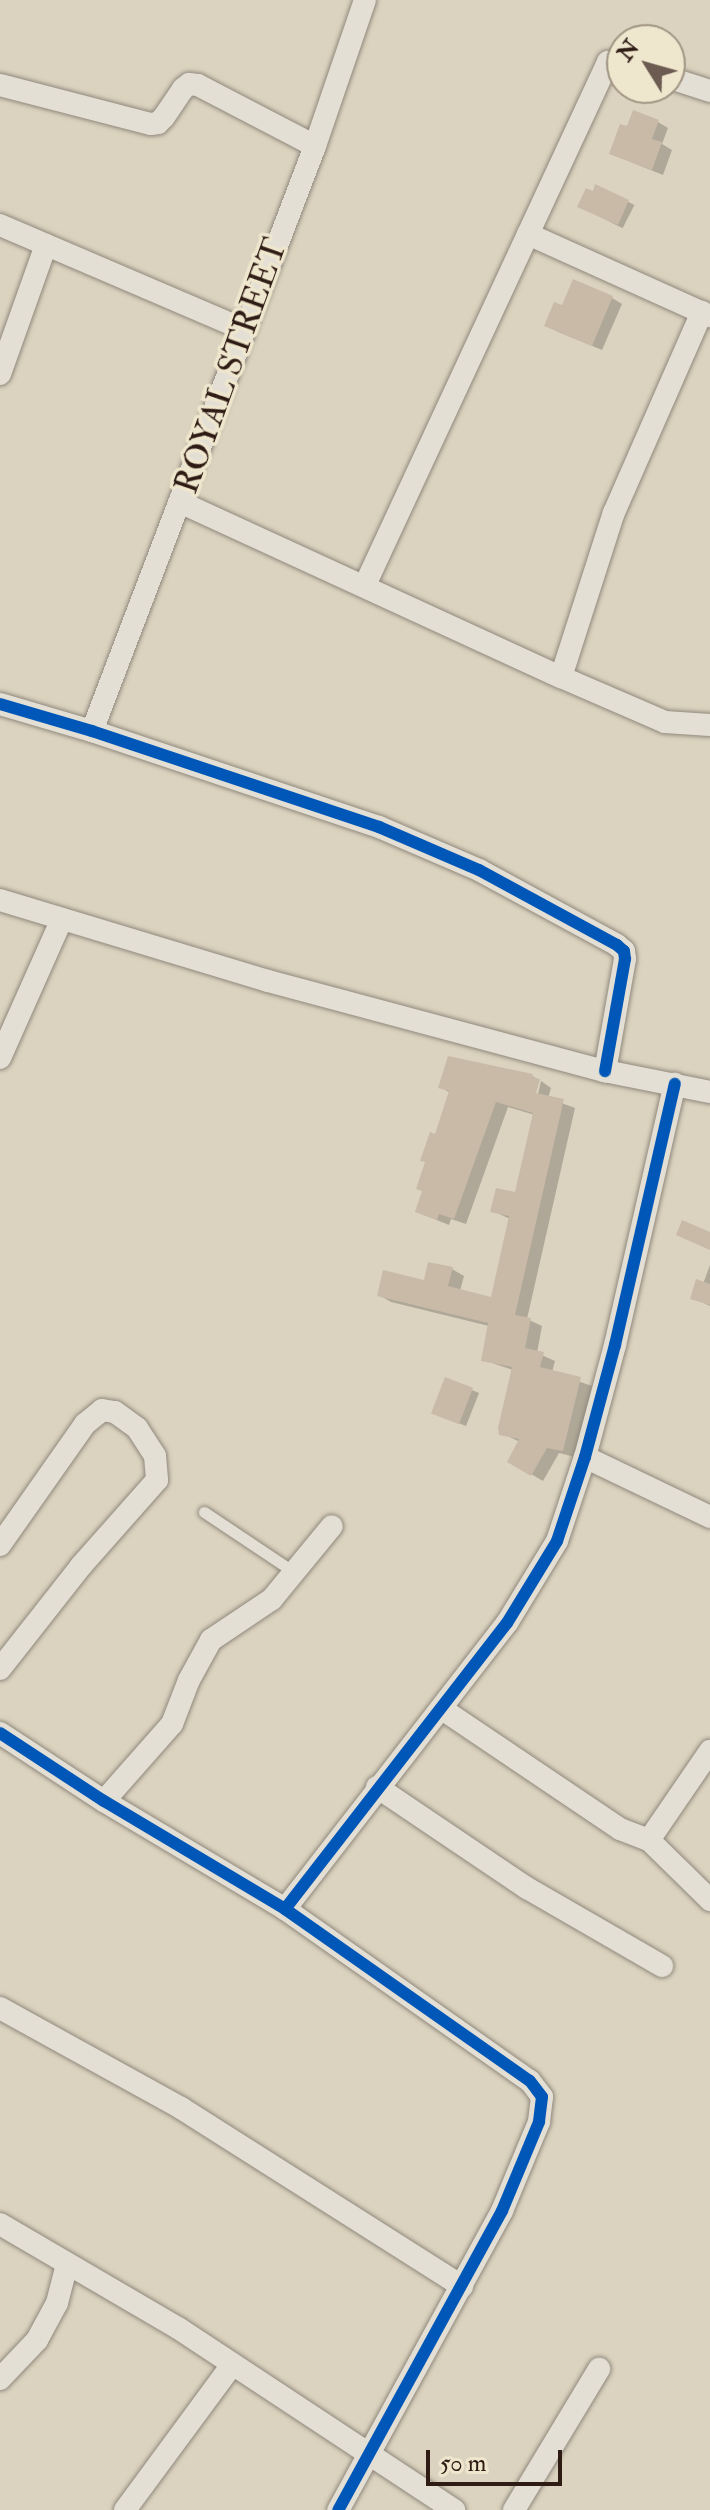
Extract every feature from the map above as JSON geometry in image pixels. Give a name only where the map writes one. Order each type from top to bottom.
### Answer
[{"type":"street","name":"ROYAL STREET","points":[[92,731],[315,146],[365,0]]},
{"type":"street","points":[[365,585],[606,66]]},
{"type":"street","points":[[686,83],[710,91]]},
{"type":"street","points":[[0,85],[151,124],[158,123],[164,117],[189,84],[198,85],[315,146]]},
{"type":"street","points":[[0,225],[243,329]]},
{"type":"street","points":[[528,234],[706,314],[614,512],[561,677]]},
{"type":"street","points":[[0,374],[46,245]]},
{"type":"street","points":[[180,502],[665,722],[710,725]]},
{"type":"street","points":[[0,704],[92,731],[379,827],[479,870],[617,945],[624,951],[625,959],[605,1071]]},
{"type":"street","points":[[0,900],[268,981],[605,1071],[710,1092]]},
{"type":"street","points":[[0,1058],[62,919]]},
{"type":"street","points":[[285,1909],[507,1623],[557,1541],[585,1457],[675,1084]]},
{"type":"street","points":[[0,1545],[85,1424],[102,1410],[115,1412],[137,1428],[155,1456],[157,1480],[81,1566],[0,1669]]},
{"type":"street","points":[[585,1457],[710,1517]]},
{"type":"street","points":[[104,1801],[172,1724],[189,1680],[211,1640],[272,1599],[332,1526]]},
{"type":"street","points":[[442,1709],[620,1829],[649,1840],[710,1900]]},
{"type":"street","points":[[0,1733],[104,1801],[285,1909],[530,2081],[542,2097],[539,2122],[502,2211],[338,2510]]},
{"type":"street","points":[[649,1840],[710,1751]]},
{"type":"street","points":[[377,1787],[527,1888],[662,1966]]},
{"type":"street","points":[[0,2008],[181,2108],[462,2286]]},
{"type":"street","points":[[0,2224],[178,2328],[367,2456],[454,2510]]},
{"type":"street","points":[[0,2379],[37,2340],[57,2303],[67,2264]]},
{"type":"street","points":[[125,2510],[232,2365]]},
{"type":"street","points":[[514,2510],[599,2369]]},
{"type":"lane","points":[[204,1512],[294,1572]]},
{"type":"building","points":[[633,110],[659,120],[652,139],[662,142],[652,170],[609,154],[620,124],[627,126]]},
{"type":"building","points":[[595,184],[629,200],[618,225],[577,207],[586,188],[593,191]]},
{"type":"building","points":[[573,279],[613,296],[592,346],[544,326],[554,302],[562,305]]},
{"type":"building","points":[[448,1056],[533,1074],[532,1077],[540,1079],[536,1093],[564,1099],[515,1315],[531,1318],[525,1348],[544,1352],[540,1367],[581,1377],[563,1451],[547,1448],[531,1476],[507,1462],[519,1439],[499,1435],[512,1367],[481,1361],[488,1323],[377,1296],[383,1270],[424,1280],[428,1262],[453,1267],[448,1286],[491,1297],[509,1216],[490,1212],[496,1188],[515,1192],[533,1113],[496,1102],[454,1219],[439,1214],[437,1220],[415,1212],[422,1191],[416,1189],[425,1162],[420,1161],[430,1132],[435,1134],[449,1091],[438,1088]]},
{"type":"building","points":[[682,1220],[710,1232],[710,1250],[676,1235]]},
{"type":"building","points":[[696,1279],[710,1284],[710,1305],[690,1299]]},
{"type":"building","points":[[445,1377],[473,1388],[459,1424],[431,1413]]},
{"type":"cycle path","points":[[0,704],[92,731],[379,827],[479,870],[617,945],[624,951],[625,959],[605,1071]]},
{"type":"cycle path","points":[[285,1909],[507,1623],[557,1541],[585,1457],[615,1345],[675,1084]]},
{"type":"cycle path","points":[[0,1733],[104,1801],[285,1909],[530,2081],[542,2097],[539,2122],[502,2211],[338,2510]]}]
